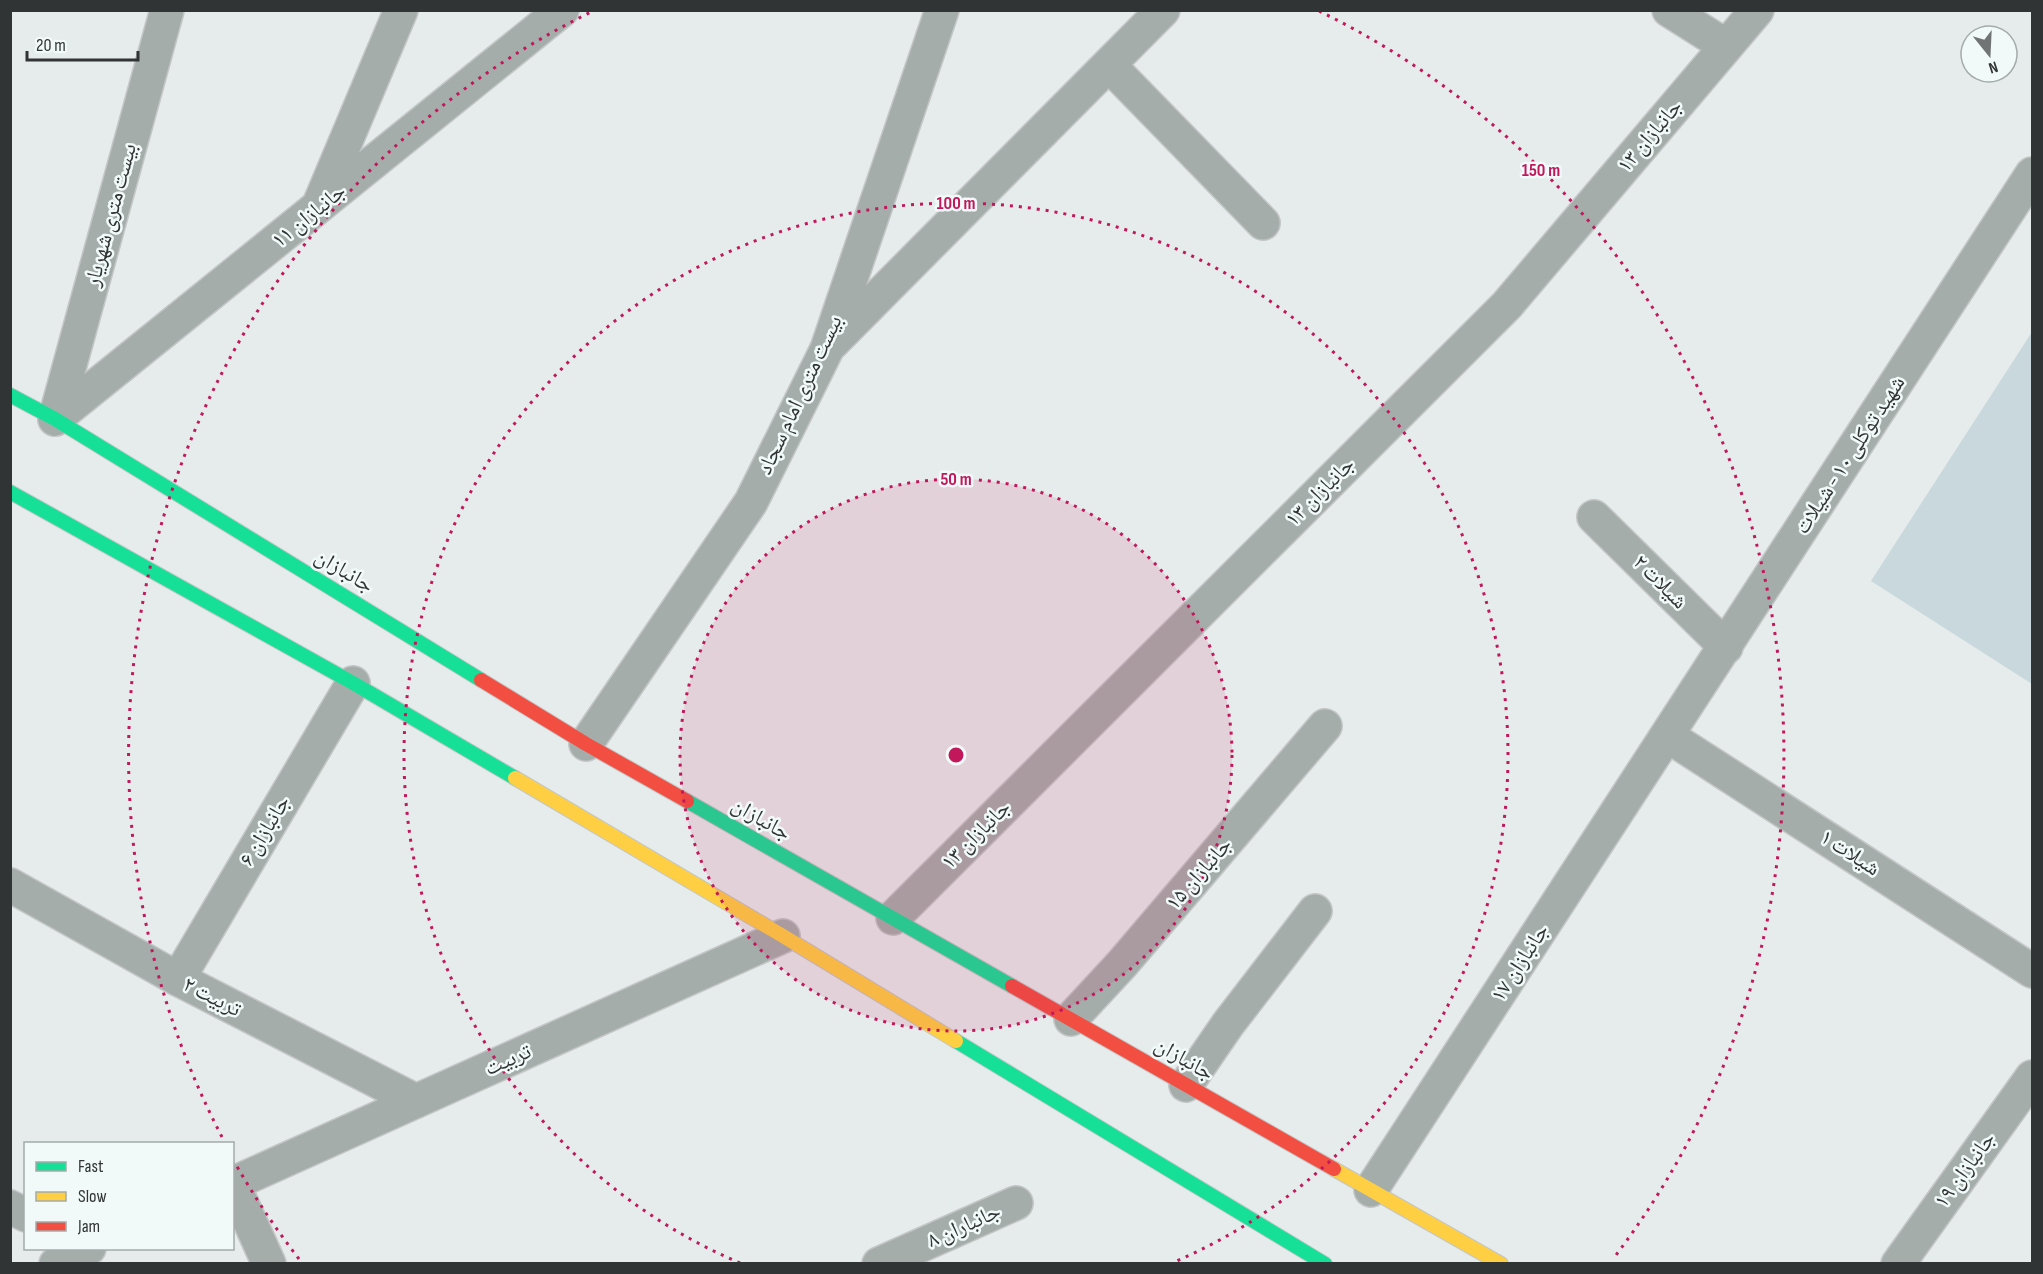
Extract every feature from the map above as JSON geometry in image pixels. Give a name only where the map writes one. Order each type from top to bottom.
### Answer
[{"type":"main road","name":"جانبازان","points":[[10,395],[55,419],[586,744],[1501,1263]]},
{"type":"main road","points":[[10,492],[353,683],[783,936],[1325,1263]]},
{"type":"street","name":"بیست متری شهریار","points":[[55,419],[167,10]]},
{"type":"street","points":[[317,210],[401,10]]},
{"type":"street","name":"جانبازان ۱۱","points":[[55,419],[317,210],[562,10]]},
{"type":"street","name":"بیست متری امام سجاد","points":[[586,744],[751,502],[827,349],[942,10]]},
{"type":"street","points":[[827,349],[1163,10]]},
{"type":"street","points":[[1669,10],[1726,46]]},
{"type":"street","name":"جانبازان ۱۳","points":[[893,918],[1507,305],[1757,10]]},
{"type":"street","points":[[1109,65],[1263,223]]},
{"type":"street","name":"شهید توکلی ۱۰ - شیلات","points":[[1668,736],[2032,174]]},
{"type":"street","name":"شیلات ۲","points":[[1594,517],[1726,647]]},
{"type":"street","name":"جانبازان ۶","points":[[177,979],[353,683]]},
{"type":"street","name":"جانبازان ۱۵","points":[[1071,1019],[1122,964],[1325,726]]},
{"type":"street","name":"شیلات ۱","points":[[1668,736],[2032,971]]},
{"type":"street","name":"جانبازان ۱۷","points":[[1371,1190],[1668,736]]},
{"type":"street","name":"تربیت ۲","points":[[10,885],[177,979],[416,1101]]},
{"type":"street","points":[[1186,1085],[1228,1024],[1315,911]]},
{"type":"street","name":"تربیت","points":[[234,1184],[783,936]]},
{"type":"street","name":"جانبازان ۱۹","points":[[1898,1263],[2032,1077]]},
{"type":"street","points":[[234,1186],[270,1263]]},
{"type":"street","name":"جانباران ۸","points":[[879,1263],[1016,1203]]},
{"type":"street","points":[[10,1208],[24,1214]]},
{"type":"street","points":[[56,1263],[86,1250]]},
{"type":"building","points":[[2032,332],[2032,684],[1871,581]]},
{"type":"traffic: fast","points":[[10,395],[55,419],[481,680]]},
{"type":"traffic: fast","points":[[10,492],[353,683],[515,778]]},
{"type":"traffic: fast","points":[[687,801],[1012,986]]},
{"type":"traffic: fast","points":[[956,1041],[1325,1264]]},
{"type":"traffic: slow","points":[[515,778],[956,1041]]},
{"type":"traffic: slow","points":[[1334,1169],[1501,1264]]},
{"type":"traffic: jam","points":[[481,680],[586,744],[687,801]]},
{"type":"traffic: jam","points":[[1012,986],[1334,1169]]}]
